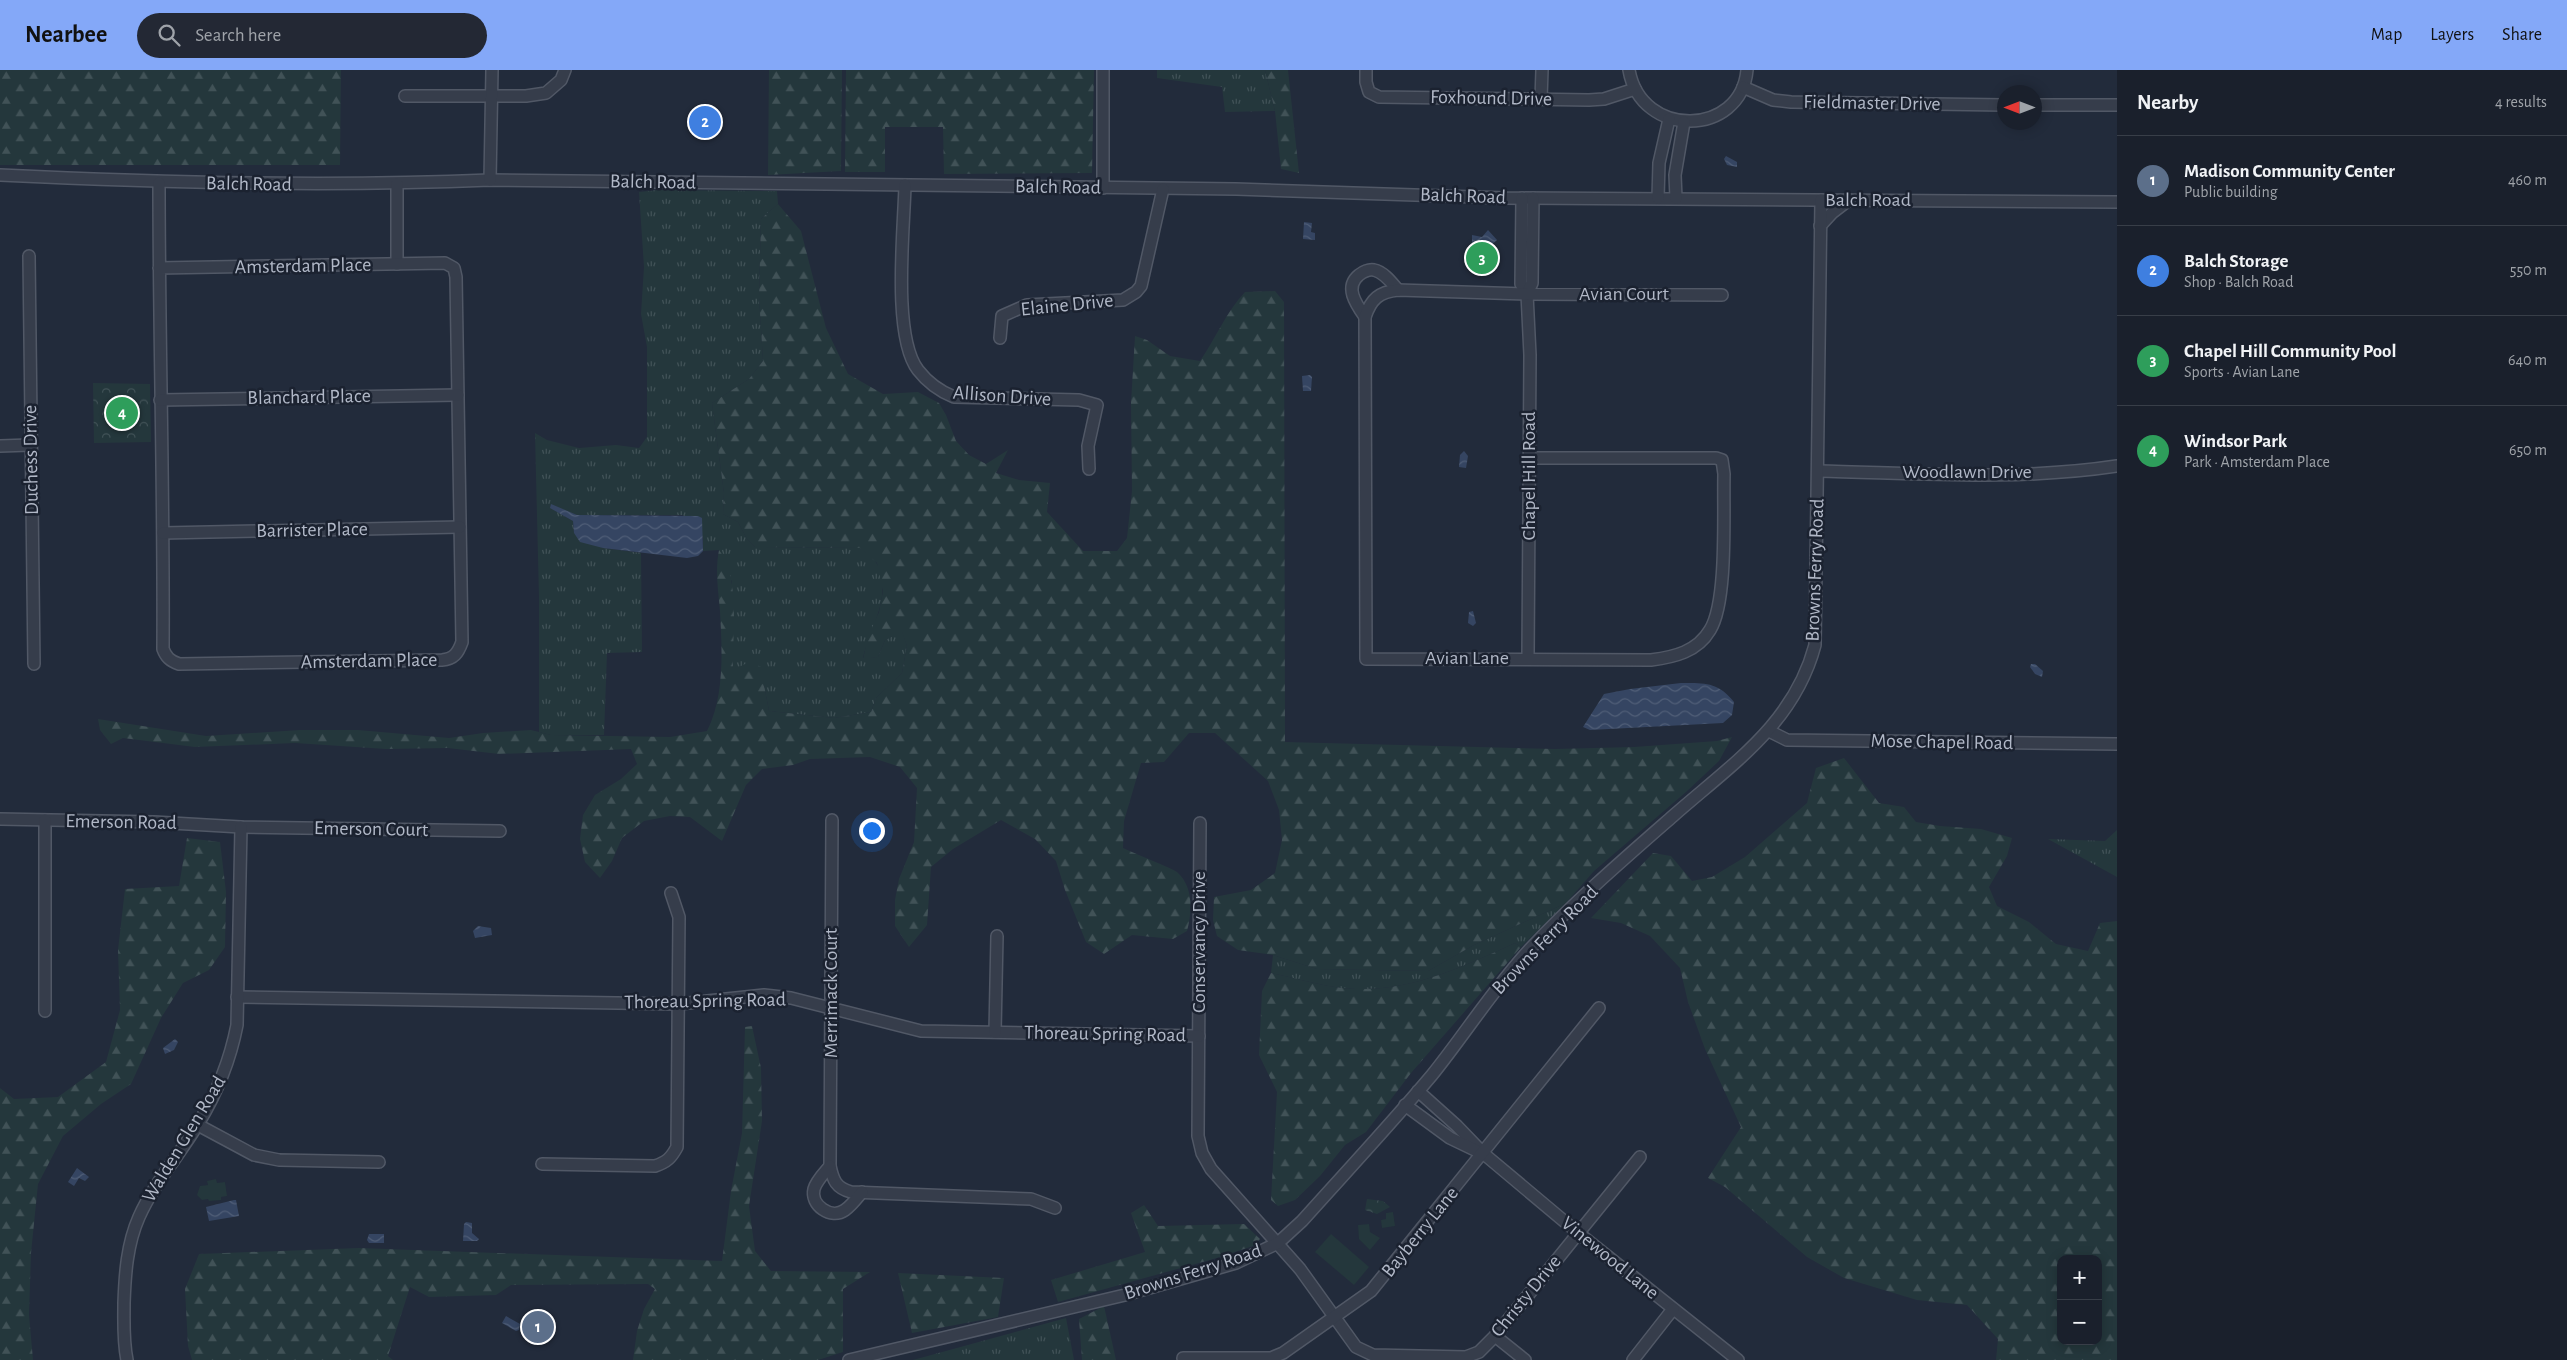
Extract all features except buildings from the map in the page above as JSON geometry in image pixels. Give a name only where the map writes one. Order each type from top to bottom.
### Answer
[{"type":"street","points":[[490,180],[492,70]]},
{"type":"street","points":[[405,96],[526,96],[546,93],[561,80],[565,70]]},
{"type":"street","points":[[1103,70],[1103,188]]},
{"type":"street","name":"Foxhound Drive","points":[[1366,70],[1369,92],[1379,97],[1604,99],[1635,89]]},
{"type":"street","points":[[1541,99],[1542,70]]},
{"type":"street","points":[[1629,70],[1635,89],[1647,105],[1669,120],[1684,122],[1703,120],[1723,111],[1738,97],[1747,70]]},
{"type":"street","name":"Fieldmaster Drive","points":[[1742,88],[1772,100],[1791,102],[1997,105]]},
{"type":"street","points":[[2042,105],[2117,105]]},
{"type":"street","points":[[1658,198],[1659,163],[1669,120]]},
{"type":"street","points":[[1676,198],[1675,175],[1684,122]]},
{"type":"street","name":"Balch Road","points":[[0,175],[159,183],[397,184],[490,180],[1163,189],[1528,198],[2117,202]]},
{"type":"street","name":"Amsterdam Place","points":[[159,183],[159,268],[160,400],[163,533],[163,648],[171,661],[179,664],[449,660],[456,655],[462,642],[456,277],[454,268],[445,263],[159,268]]},
{"type":"street","points":[[397,184],[397,264]]},
{"type":"street","name":"Allison Drive","points":[[905,185],[904,326],[908,349],[917,369],[936,390],[954,397],[1079,400],[1097,405],[1088,446],[1089,469]]},
{"type":"street","name":"Elaine Drive","points":[[1000,338],[1002,316],[1027,305],[1123,300],[1136,292],[1141,286],[1163,189]]},
{"type":"street","name":"Chapel Hill Road","points":[[1528,198],[1532,283],[1527,294],[1530,355],[1528,658]]},
{"type":"street","name":"Browns Ferry Road","points":[[849,1360],[1124,1295],[1236,1263],[1278,1243],[1302,1221],[1418,1090],[1488,998],[1530,949],[1654,833],[1769,731],[1788,706],[1808,669],[1815,644],[1821,200]]},
{"type":"street","points":[[1820,226],[1832,213],[1849,200]]},
{"type":"street","name":"Duchess Drive","points":[[29,256],[34,664]]},
{"type":"street","points":[[1364,317],[1354,303],[1351,289],[1354,279],[1363,271],[1374,270],[1384,275],[1398,290]]},
{"type":"street","points":[[1364,317],[1369,305],[1376,297],[1385,292],[1398,290],[1527,294]]},
{"type":"street","name":"Avian Court","points":[[1527,294],[1722,295]]},
{"type":"street","name":"Avian Lane","points":[[1364,317],[1366,659],[1528,658],[1651,660],[1682,654],[1694,647],[1710,631],[1718,612],[1722,592],[1724,474],[1722,460],[1716,458],[1529,458]]},
{"type":"street","name":"Blanchard Place","points":[[160,400],[458,395]]},
{"type":"street","points":[[0,446],[30,445]]},
{"type":"street","name":"Woodlawn Drive","points":[[1818,471],[1973,474],[2078,472],[2117,466]]},
{"type":"street","name":"Barrister Place","points":[[163,533],[460,527]]},
{"type":"street","name":"Mose Chapel Road","points":[[1769,731],[1787,740],[2117,744]]},
{"type":"street","name":"Emerson Road","points":[[0,819],[154,822],[241,827]]},
{"type":"street","points":[[45,820],[45,1011]]},
{"type":"street","name":"Merrimack Court","points":[[832,820],[830,1166],[833,1181],[840,1189],[862,1192],[1031,1199],[1055,1208]]},
{"type":"street","name":"Conservancy Drive","points":[[1200,823],[1198,1136],[1202,1153],[1211,1168],[1278,1243]]},
{"type":"street","name":"Emerson Court","points":[[241,827],[500,831]]},
{"type":"street","name":"Walden Glen Road","points":[[127,1360],[124,1345],[124,1296],[128,1253],[135,1227],[152,1192],[198,1124],[221,1081],[232,1051],[237,1025],[241,827]]},
{"type":"street","points":[[542,1164],[654,1166],[664,1163],[672,1157],[677,1147],[679,917],[676,902],[671,893]]},
{"type":"street","points":[[995,1032],[997,936]]},
{"type":"street","name":"Thoreau Spring Road","points":[[238,997],[679,1004],[764,995],[791,998],[831,1007],[911,1030],[1199,1036]]},
{"type":"street","name":"Bayberry Lane","points":[[1183,1358],[1271,1358],[1283,1352],[1371,1291],[1484,1154],[1599,1008]]},
{"type":"street","name":"Vinewood Lane","points":[[1418,1090],[1484,1154],[1738,1360]]},
{"type":"street","name":"Vinewood Lane","points":[[1405,1105],[1450,1138],[1484,1154]]},
{"type":"street","points":[[198,1124],[254,1155],[278,1160],[379,1162]]},
{"type":"street","name":"Christy Drive","points":[[1278,1243],[1300,1269],[1356,1347],[1373,1355],[1466,1356],[1479,1352],[1495,1336],[1640,1157]]},
{"type":"street","points":[[830,1166],[814,1186],[815,1202],[821,1209],[831,1213],[844,1211],[862,1192]]},
{"type":"street","points":[[1633,1360],[1673,1309]]},
{"type":"street","points":[[1495,1336],[1526,1360]]},
{"type":"green space","points":[[0,70],[341,70],[340,165],[0,165]]},
{"type":"green space","points":[[769,70],[842,70],[841,171],[768,175]]},
{"type":"green space","points":[[846,70],[1094,70],[1092,173],[944,174],[943,127],[885,127],[885,172],[845,172]]},
{"type":"green space","points":[[1157,70],[1265,70],[1275,111],[1225,112],[1222,87],[1157,78]]},
{"type":"green space","points":[[1265,70],[1288,70],[1299,173],[1281,169],[1275,111]]},
{"type":"green space","points":[[657,190],[777,191],[778,204],[761,219],[759,297],[763,361],[749,379],[712,403],[724,493],[723,514],[738,522],[747,539],[755,547],[860,548],[876,562],[883,588],[879,611],[863,658],[878,657],[885,640],[902,631],[907,646],[902,673],[876,698],[871,712],[834,718],[769,711],[764,685],[733,670],[732,582],[719,550],[703,551],[703,537],[683,515],[577,515],[551,505],[551,508],[573,521],[574,533],[603,548],[641,553],[642,652],[607,653],[604,735],[551,735],[539,732],[539,597],[535,433],[547,440],[579,448],[616,445],[639,448],[647,437],[647,347],[641,314],[644,267],[639,192]]},
{"type":"green space","points":[[778,204],[801,231],[826,328],[848,374],[883,394],[918,392],[939,403],[956,441],[969,455],[986,464],[1008,450],[996,473],[1019,480],[1050,483],[1047,512],[1083,551],[1117,551],[1127,538],[1132,491],[1131,403],[1135,336],[1147,340],[1170,356],[1200,361],[1232,308],[1245,292],[1275,291],[1284,302],[1285,742],[1555,749],[1634,747],[1717,741],[1732,737],[1719,761],[1594,871],[1566,903],[1474,945],[1428,971],[1317,969],[1273,955],[1238,950],[1217,936],[1213,920],[1214,897],[1251,890],[1275,873],[1282,840],[1279,810],[1268,781],[1215,733],[1189,733],[1164,762],[1141,763],[1124,821],[1123,848],[1174,870],[1183,878],[1189,892],[1191,908],[1187,931],[1173,939],[1132,935],[1104,954],[1086,942],[1065,890],[1056,861],[1035,839],[1001,820],[953,849],[931,867],[927,925],[909,947],[895,926],[895,900],[899,879],[914,842],[917,788],[900,767],[870,757],[810,759],[793,765],[762,769],[746,785],[722,841],[690,817],[670,816],[644,821],[622,838],[612,861],[600,878],[585,862],[580,839],[583,815],[595,795],[621,779],[637,764],[631,749],[499,754],[448,748],[386,749],[295,743],[195,747],[123,738],[111,744],[100,730],[98,719],[206,736],[300,730],[358,730],[449,738],[483,733],[531,730],[551,735],[670,737],[707,731],[713,717],[720,688],[722,656],[717,573],[719,550],[726,562],[733,591],[733,670],[749,662],[769,670],[764,685],[769,711],[834,718],[871,712],[876,698],[902,673],[907,646],[902,632],[885,640],[878,657],[863,659],[868,637],[879,612],[883,591],[877,563],[860,548],[755,547],[747,539],[738,522],[723,514],[724,493],[712,403],[749,379],[763,361],[759,297],[761,219]]},
{"type":"green space","points":[[1472,253],[1492,253],[1492,264],[1480,268],[1477,263],[1472,263]]},
{"type":"green space","points":[[93,383],[150,384],[151,442],[94,443]]},
{"type":"green space","points":[[1844,758],[1879,803],[1904,807],[1916,822],[1981,829],[2012,838],[2007,856],[1989,887],[1997,906],[2029,922],[2056,944],[2088,951],[2100,923],[2117,921],[2117,1360],[1996,1360],[1998,1339],[1967,1305],[1917,1300],[1844,1278],[1807,1257],[1725,1187],[1708,1178],[1741,1127],[1705,1049],[1688,1002],[1680,968],[1650,936],[1621,923],[1591,918],[1653,853],[1671,856],[1692,881],[1712,877],[1745,857],[1807,803],[1816,768]]},
{"type":"green space","points":[[2117,830],[2117,877],[2048,839],[2105,841]]},
{"type":"green space","points":[[187,838],[220,842],[226,892],[225,947],[209,970],[183,983],[161,1018],[131,1084],[101,1104],[63,1136],[38,1184],[31,1253],[29,1315],[33,1360],[0,1360],[0,1088],[14,1099],[58,1097],[106,1062],[120,1010],[118,950],[125,889],[179,886]]},
{"type":"green space","points":[[1566,903],[1521,947],[1515,943],[1428,979],[1383,988],[1359,989],[1327,986],[1271,973],[1273,955],[1317,969],[1428,971],[1474,945]]},
{"type":"green space","points":[[1515,943],[1521,947],[1411,1073],[1366,1132],[1345,1145],[1320,1176],[1295,1200],[1278,1206],[1271,1200],[1277,1092],[1259,1055],[1262,991],[1271,973],[1335,987],[1383,988],[1405,984],[1450,971]]},
{"type":"green space","points":[[752,1026],[761,1068],[762,1121],[749,1206],[755,1251],[771,1271],[870,1272],[843,1289],[843,1352],[818,1360],[633,1360],[637,1331],[644,1309],[655,1289],[648,1284],[511,1285],[496,1295],[429,1297],[410,1287],[388,1356],[393,1360],[192,1360],[188,1346],[185,1289],[199,1254],[359,1248],[722,1261],[731,1191],[742,1133],[745,1027]]},
{"type":"green space","points":[[216,1179],[217,1183],[225,1182],[227,1196],[221,1197],[221,1200],[202,1200],[197,1195],[200,1186],[208,1185],[207,1181]]},
{"type":"green space","points":[[1367,1199],[1383,1201],[1390,1207],[1377,1214],[1365,1210]]},
{"type":"green space","points":[[1144,1205],[1158,1226],[1244,1224],[1260,1239],[1253,1246],[1217,1258],[1058,1302],[1051,1280],[1145,1252],[1131,1213]]},
{"type":"green space","points":[[1393,1212],[1395,1226],[1382,1228],[1381,1220],[1386,1219],[1386,1213]]},
{"type":"green space","points":[[1369,1224],[1370,1232],[1380,1238],[1370,1250],[1359,1239],[1358,1225]]},
{"type":"green space","points":[[1331,1234],[1369,1267],[1354,1285],[1315,1252]]},
{"type":"green space","points":[[898,1273],[1004,1278],[998,1317],[912,1333]]},
{"type":"green space","points":[[1104,1306],[1116,1360],[1082,1360],[1079,1319]]},
{"type":"green space","points":[[1066,1318],[1074,1360],[913,1360]]},
{"type":"water","points":[[1726,156],[1737,162],[1737,167],[1727,165],[1724,159]]},
{"type":"water","points":[[1304,222],[1312,223],[1311,232],[1315,233],[1315,240],[1303,239]]},
{"type":"water","points":[[1488,230],[1497,240],[1487,249],[1472,251],[1472,235],[1482,237]]},
{"type":"water","points":[[1310,375],[1312,377],[1311,391],[1303,391],[1302,376]]},
{"type":"water","points":[[1464,451],[1468,456],[1466,468],[1459,467],[1460,455]]},
{"type":"water","points":[[551,504],[577,515],[698,516],[702,518],[703,551],[698,556],[687,558],[603,548],[580,542],[574,533],[573,521],[550,508]]},
{"type":"water","points":[[1473,611],[1476,623],[1473,626],[1468,623],[1469,612]]},
{"type":"water","points":[[2031,664],[2035,664],[2043,671],[2042,677],[2035,674],[2030,667]]},
{"type":"water","points":[[1681,683],[1704,684],[1717,687],[1734,702],[1732,715],[1723,723],[1590,730],[1583,727],[1604,694]]},
{"type":"water","points":[[478,926],[491,928],[492,935],[475,938],[473,931]]},
{"type":"water","points":[[175,1039],[178,1042],[174,1050],[165,1054],[163,1048]]},
{"type":"water","points":[[77,1168],[89,1177],[85,1181],[79,1178],[74,1186],[68,1182]]},
{"type":"water","points":[[236,1200],[239,1216],[209,1221],[206,1207]]},
{"type":"water","points":[[466,1222],[472,1223],[472,1233],[479,1239],[477,1241],[463,1241],[464,1224]]},
{"type":"water","points":[[369,1234],[384,1234],[384,1243],[369,1243],[367,1240]]},
{"type":"water","points":[[506,1316],[520,1324],[519,1330],[516,1331],[502,1323]]},
{"type":"place","name":"Balch Storage","points":[[705,122]]},
{"type":"place","name":"Chapel Hill Community Pool","points":[[1482,258]]},
{"type":"place","name":"Windsor Park","points":[[122,413]]},
{"type":"place","name":"Madison Community Center","points":[[538,1327]]}]
